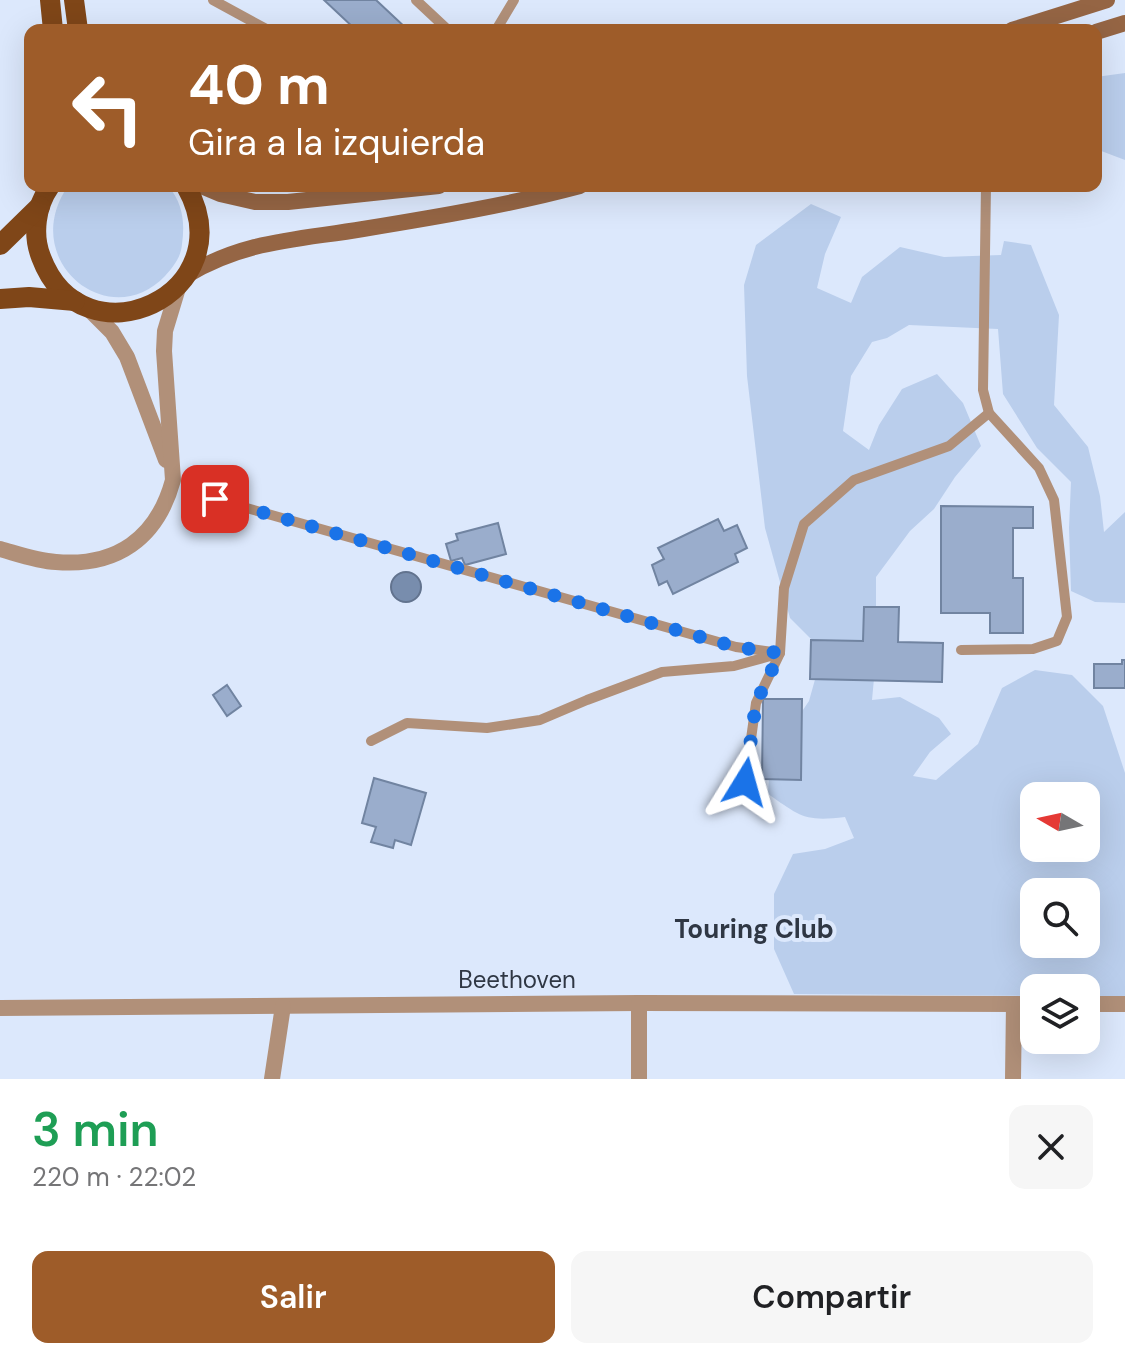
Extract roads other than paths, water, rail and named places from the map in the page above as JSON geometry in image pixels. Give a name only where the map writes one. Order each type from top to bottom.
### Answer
[{"type":"main road","points":[[50,0],[52,24]]},
{"type":"main road","points":[[74,0],[77,24]]},
{"type":"main road","points":[[1031,24],[1107,0]]},
{"type":"main road","points":[[1102,30],[1125,23]]},
{"type":"main road","points":[[46,192],[36,228],[38,250],[46,270],[59,288],[82,305]]},
{"type":"main road","points":[[0,245],[46,192]]},
{"type":"main road","points":[[182,282],[193,263],[200,237],[197,209],[189,192]]},
{"type":"main road","points":[[215,192],[255,202],[288,202],[360,192]]},
{"type":"main road","points":[[0,299],[29,297],[112,313],[136,311],[159,302],[211,261],[258,244],[483,209],[555,192]]},
{"type":"street","points":[[0,549],[54,562],[84,562],[112,555],[138,542],[155,522],[168,498],[173,480],[164,351],[165,331],[182,282]]},
{"type":"street","points":[[82,305],[112,332],[127,357],[173,480]]},
{"type":"street","points":[[639,1003],[639,1079]]},
{"type":"street","name":"Beethoven","points":[[0,1008],[639,1003],[1020,1004]]},
{"type":"street","points":[[1013,1079],[1014,1004]]},
{"type":"street","points":[[1100,1004],[1125,1004]]},
{"type":"street","points":[[272,1079],[283,1006]]},
{"type":"lane","points":[[213,0],[257,24]]},
{"type":"lane","points":[[416,0],[442,24]]},
{"type":"lane","points":[[500,24],[514,0]]},
{"type":"lane","points":[[961,650],[1033,649],[1057,641],[1067,617],[1054,500],[1039,468],[989,413],[983,390],[986,192]]},
{"type":"lane","points":[[745,782],[756,703],[780,653],[784,588],[804,524],[854,480],[949,446],[989,413]]},
{"type":"lane","points":[[215,499],[736,647],[780,653]]},
{"type":"lane","points":[[371,741],[407,723],[487,728],[540,720],[662,672],[734,666],[780,653]]},
{"type":"district","name":"Touring Club","points":[[754,929]]}]
